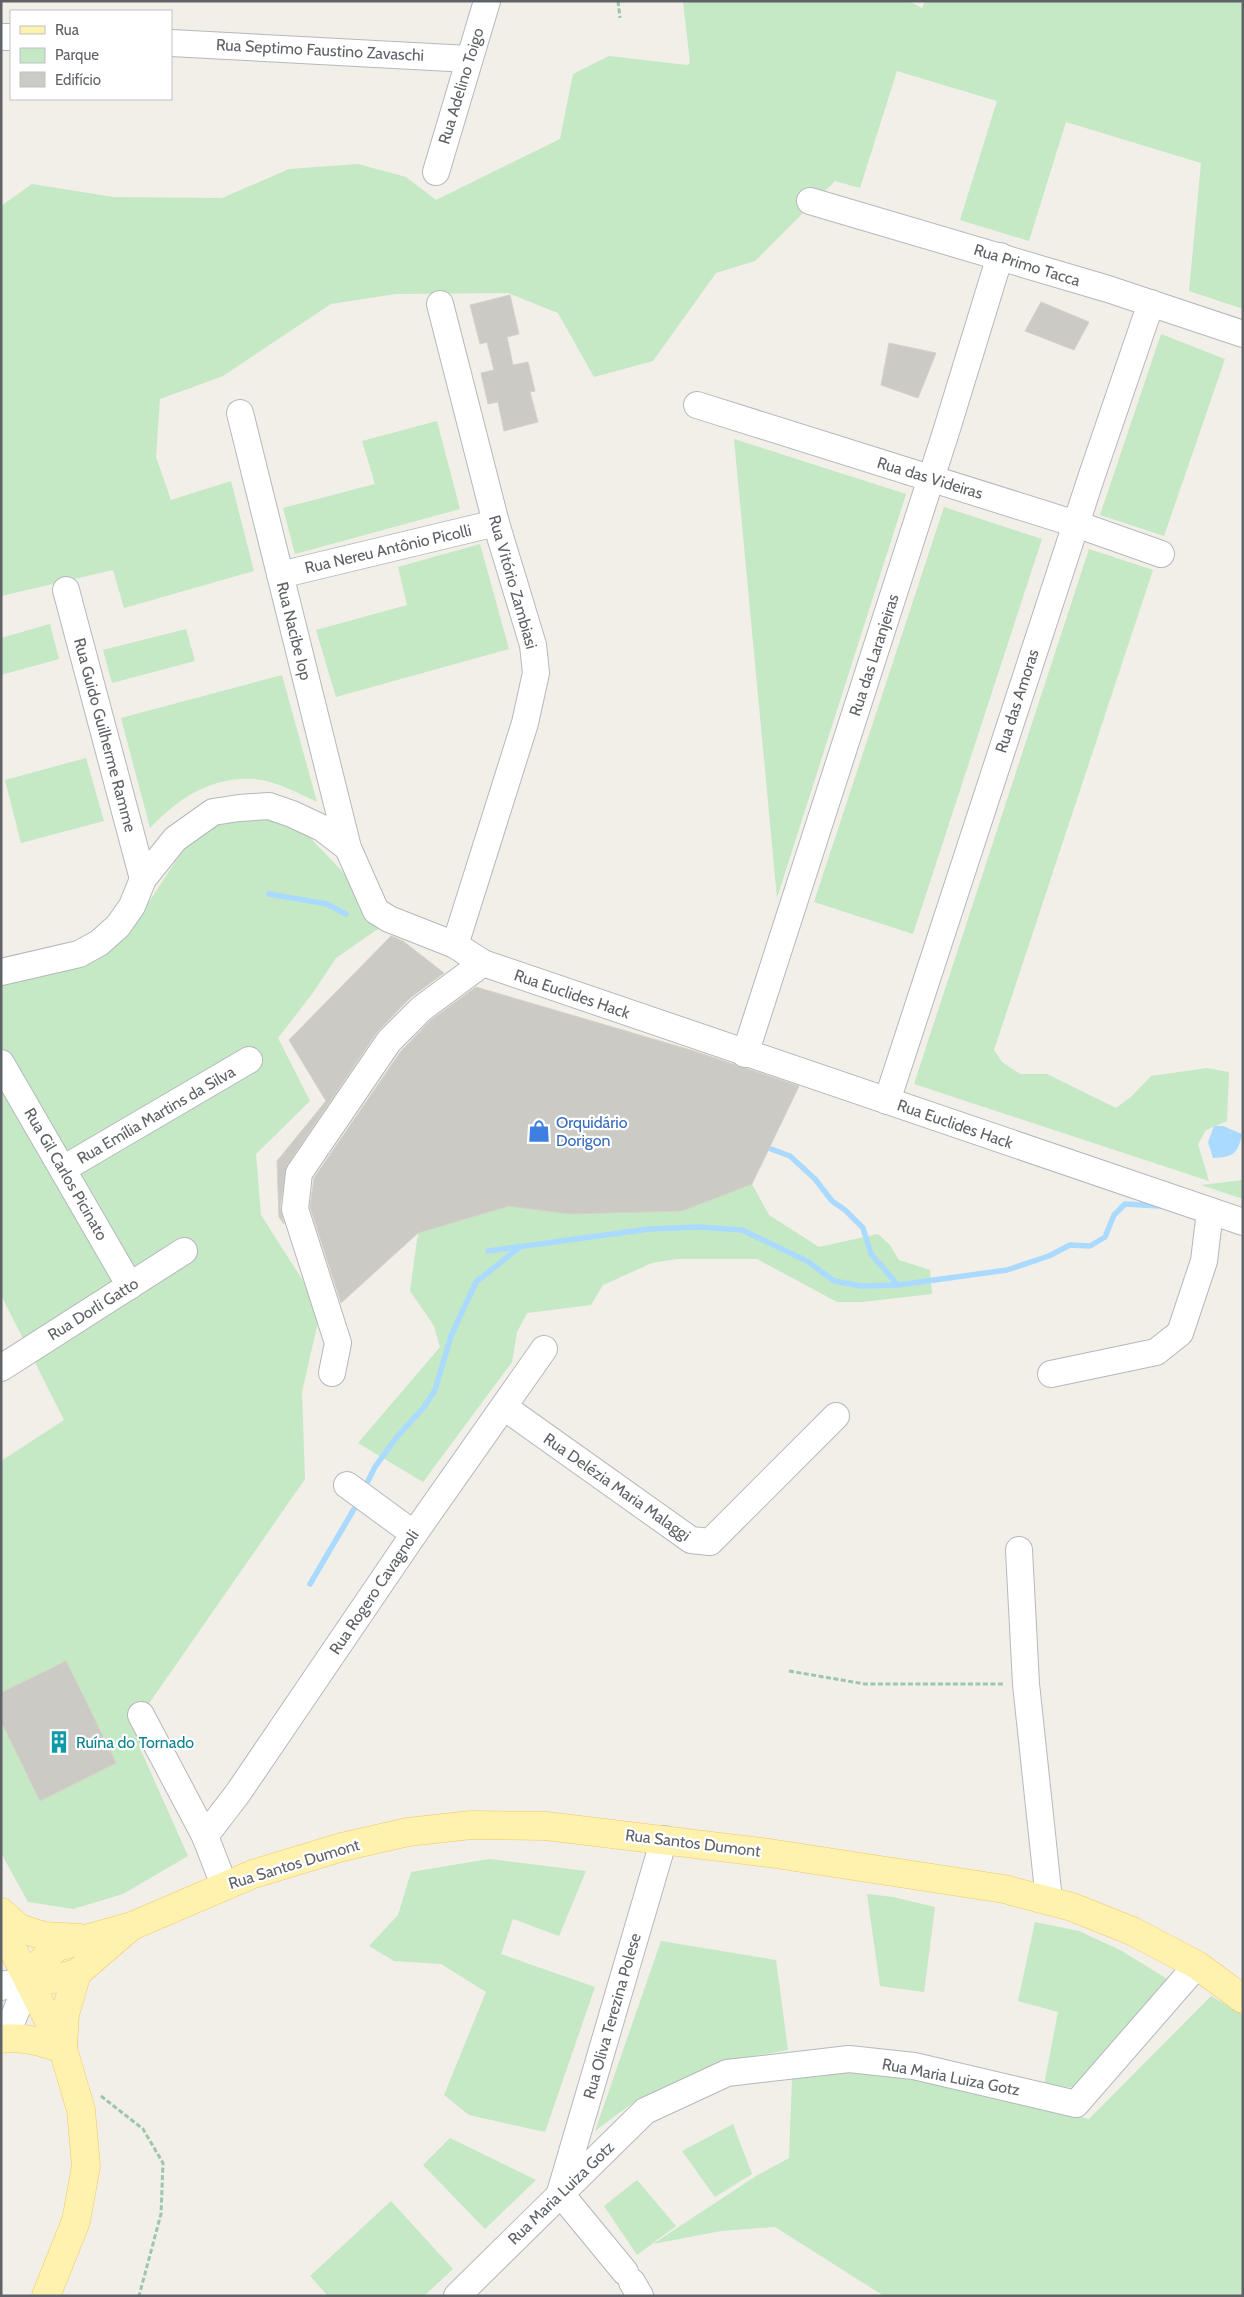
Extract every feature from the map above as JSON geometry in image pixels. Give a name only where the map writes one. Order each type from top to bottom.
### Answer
[{"type":"main road","name":"Rua Santos Dumont","points":[[30,1980],[41,1962],[57,1947],[132,1926],[253,1874],[342,1847],[408,1832],[462,1826],[546,1826],[664,1839],[914,1873],[1004,1889],[1049,1900],[1132,1931],[1197,1965],[1243,1999]]},
{"type":"main road","points":[[1,1912],[19,1928],[44,1936],[84,1938]]},
{"type":"main road","points":[[1,1926],[63,2048],[81,2110],[86,2166],[76,2221],[46,2296]]},
{"type":"main road","name":"Rua Santos Dumont","points":[[30,1980],[49,1980],[77,1973],[132,1926]]},
{"type":"main road","points":[[63,2048],[65,2014],[77,1973]]},
{"type":"main road","points":[[1,2038],[13,2037],[34,2040],[63,2048]]},
{"type":"street","name":"Rua Adelino Toigo","points":[[436,172],[487,1]]},
{"type":"street","name":"Rua Septimo Faustino Zavaschi","points":[[172,43],[469,58]]},
{"type":"street","name":"Rua Primo Tacca","points":[[810,201],[1000,256],[1243,334]]},
{"type":"street","name":"Rua das Laranjeiras","points":[[745,1054],[931,478],[1000,256]]},
{"type":"street","name":"Rua das Amoras","points":[[887,1101],[1076,524],[1151,303]]},
{"type":"street","name":"Rua Vitório Zambiasi","points":[[440,304],[496,523],[534,645],[536,673],[525,723],[455,945]]},
{"type":"street","name":"Rua das Videiras","points":[[697,405],[1076,524],[1161,554]]},
{"type":"street","name":"Rua Nacibe Iop","points":[[240,413],[348,848]]},
{"type":"street","name":"Rua Nereu Antônio Picolli","points":[[280,575],[496,523]]},
{"type":"street","name":"Rua Guido Guilherme Ramme","points":[[66,590],[143,880]]},
{"type":"street","name":"Rua Euclides Hack","points":[[1,972],[79,954],[99,943],[118,926],[132,906],[143,880],[175,838],[213,812],[269,806],[322,828],[348,848],[376,911],[389,919],[455,945],[483,963],[745,1054],[1243,1222]]},
{"type":"street","points":[[332,1373],[338,1343],[295,1209],[299,1173],[389,1041],[421,1009],[483,963]]},
{"type":"street","name":"Rua Emília Martins da Silva","points":[[63,1169],[249,1060]]},
{"type":"street","name":"Rua Gil Carlos Picinato","points":[[1,1063],[130,1286]]},
{"type":"street","points":[[1051,1374],[1156,1352],[1180,1333],[1204,1261],[1210,1211]]},
{"type":"street","name":"Rua Dorli Gatto","points":[[1,1368],[184,1251]]},
{"type":"street","name":"Rua Rogero Cavagnoli","points":[[206,1836],[238,1793],[414,1534],[544,1349]]},
{"type":"street","name":"Rua Delézia Maria Malaggi","points":[[504,1407],[691,1540],[710,1542],[836,1416]]},
{"type":"street","points":[[348,1485],[414,1534]]},
{"type":"street","points":[[1018,1550],[1026,1684],[1049,1900]]},
{"type":"street","points":[[141,1715],[206,1836],[224,1885]]},
{"type":"street","name":"Rua Oliva Terezina Polese","points":[[560,2193],[664,1839]]},
{"type":"street","name":"Rua Maria Luiza Gotz","points":[[457,2296],[645,2111],[727,2073],[849,2058],[914,2066],[1076,2104],[1197,1965]]},
{"type":"street","points":[[1,1987],[6,1984],[30,1980]]},
{"type":"street","points":[[1,2033],[12,2021],[30,1980]]},
{"type":"street","points":[[560,2193],[633,2283]]},
{"type":"path","points":[[618,1],[620,18]]},
{"type":"path","points":[[789,1671],[865,1684],[1026,1684]]},
{"type":"path","points":[[99,2094],[143,2129],[163,2163],[161,2214],[139,2296]]},
{"type":"green space","points":[[683,1],[909,1],[922,8],[925,1],[1243,1],[1243,309],[1189,291],[1201,163],[1066,122],[1029,241],[960,220],[997,101],[897,71],[860,188],[835,181],[755,261],[716,273],[653,361],[594,377],[558,313],[508,293],[396,294],[331,304],[223,376],[160,399],[156,457],[171,500],[231,481],[254,571],[124,608],[113,570],[1,596],[1,206],[32,184],[113,197],[222,198],[289,169],[358,164],[406,177],[436,200],[560,139],[573,74],[609,56],[687,65],[690,63]]},
{"type":"green space","points":[[1161,334],[1225,359],[1164,536],[1100,515]]},
{"type":"green space","points":[[437,421],[460,509],[295,554],[283,508],[375,484],[362,441]]},
{"type":"green space","points":[[734,439],[906,494],[777,898]]},
{"type":"green space","points":[[944,507],[1042,539],[913,934],[814,902]]},
{"type":"green space","points":[[480,544],[509,649],[336,697],[316,630],[407,605],[398,567]]},
{"type":"green space","points":[[1089,549],[1153,570],[994,1050],[1002,1062],[1020,1074],[1047,1074],[1116,1108],[1132,1096],[1151,1076],[1207,1068],[1229,1072],[1227,1121],[1206,1130],[1198,1144],[1209,1181],[914,1084]]},
{"type":"green space","points":[[50,624],[59,659],[1,675],[1,638]]},
{"type":"green space","points":[[186,629],[195,661],[112,683],[103,650]]},
{"type":"green space","points":[[282,675],[317,802],[287,788],[263,780],[239,779],[224,781],[210,785],[184,799],[172,807],[150,828],[121,718]]},
{"type":"green space","points":[[86,758],[104,821],[21,843],[5,780]]},
{"type":"green space","points":[[261,812],[295,822],[367,897],[388,922],[336,958],[312,994],[278,1038],[310,1101],[256,1154],[261,1215],[321,1309],[302,1392],[305,1479],[141,1715],[139,1746],[188,1856],[123,1894],[73,1909],[28,1902],[1,1853],[1,1461],[64,1420],[1,1295],[1,974],[126,937],[185,847],[215,820]]},
{"type":"green space","points":[[1243,1180],[1243,1199],[1201,1185]]},
{"type":"green space","points":[[752,1184],[769,1215],[819,1247],[878,1234],[890,1245],[899,1260],[930,1270],[932,1294],[862,1302],[837,1302],[757,1259],[677,1259],[652,1263],[603,1285],[591,1305],[527,1313],[517,1332],[512,1362],[423,1482],[358,1443],[440,1347],[434,1326],[410,1291],[418,1233],[509,1206],[569,1214],[682,1211]]},
{"type":"green space","points":[[489,1859],[586,1871],[559,1936],[513,1919],[501,1954],[595,1987],[545,2132],[469,2115],[444,2095],[486,1992],[441,1964],[394,1961],[369,1946],[398,1915],[411,1872]]},
{"type":"green space","points":[[867,1894],[893,1897],[935,1907],[924,1992],[880,1986]]},
{"type":"green space","points":[[1035,1922],[1079,1931],[1122,1951],[1172,1982],[1078,2088],[1044,2085],[1058,2012],[1018,2001]]},
{"type":"green space","points":[[661,1941],[776,1960],[788,2050],[732,2060],[638,2099],[595,2131]]},
{"type":"green space","points":[[1211,1996],[1243,2015],[1243,2296],[884,2296],[775,2227],[721,2231],[653,2244],[756,2176],[789,2158],[792,2079],[853,2067],[930,2082],[1089,2119]]},
{"type":"green space","points":[[733,2124],[752,2174],[715,2197],[682,2151]]},
{"type":"green space","points":[[450,2138],[536,2180],[485,2229],[423,2165]]},
{"type":"green space","points":[[637,2180],[676,2226],[637,2255],[604,2206]]},
{"type":"green space","points":[[391,2201],[453,2269],[424,2296],[328,2296],[310,2276]]},
{"type":"water","points":[[1214,1126],[1223,1126],[1242,1134],[1239,1146],[1234,1153],[1225,1157],[1213,1158],[1208,1142]]},
{"type":"building","points":[[510,295],[519,334],[507,337],[513,365],[528,362],[535,391],[530,392],[538,422],[504,431],[498,402],[488,404],[481,373],[494,370],[487,342],[480,344],[470,305]]},
{"type":"building","points":[[1041,302],[1089,322],[1074,350],[1025,331]]},
{"type":"building","points":[[889,343],[936,353],[918,398],[881,385]]},
{"type":"building","points":[[391,936],[403,941],[444,973],[410,998],[377,1032],[287,1165],[280,1207],[284,1224],[279,1217],[277,1161],[326,1101],[289,1040]]},
{"type":"building","name":"Orquidário Dorigon","points":[[476,987],[694,1051],[799,1086],[752,1184],[682,1211],[569,1214],[509,1206],[418,1233],[341,1303],[310,1207],[314,1178],[401,1051],[431,1020]]},
{"type":"building","name":"Ruína do Tornado","points":[[66,1661],[116,1763],[40,1801],[1,1721],[1,1693]]},
{"type":"waterway","points":[[269,894],[327,904],[346,914]]},
{"type":"waterway","points":[[763,1146],[790,1156],[815,1179],[832,1201],[845,1210],[863,1228],[871,1254],[898,1285]]},
{"type":"waterway","points":[[488,1251],[649,1229],[699,1227],[742,1230],[807,1261],[834,1281],[861,1286],[898,1285],[1007,1270],[1049,1256],[1070,1245],[1090,1246],[1105,1237],[1114,1215],[1125,1204],[1159,1206]]},
{"type":"waterway","points":[[368,1481],[375,1467],[396,1438],[424,1407],[435,1390],[451,1336],[476,1282],[520,1247]]},
{"type":"waterway","points":[[310,1584],[354,1509]]},
{"type":"place","name":"Orquidário Dorigon","points":[[539,1131]]},
{"type":"place","name":"Ruína do Tornado","points":[[59,1742]]}]
